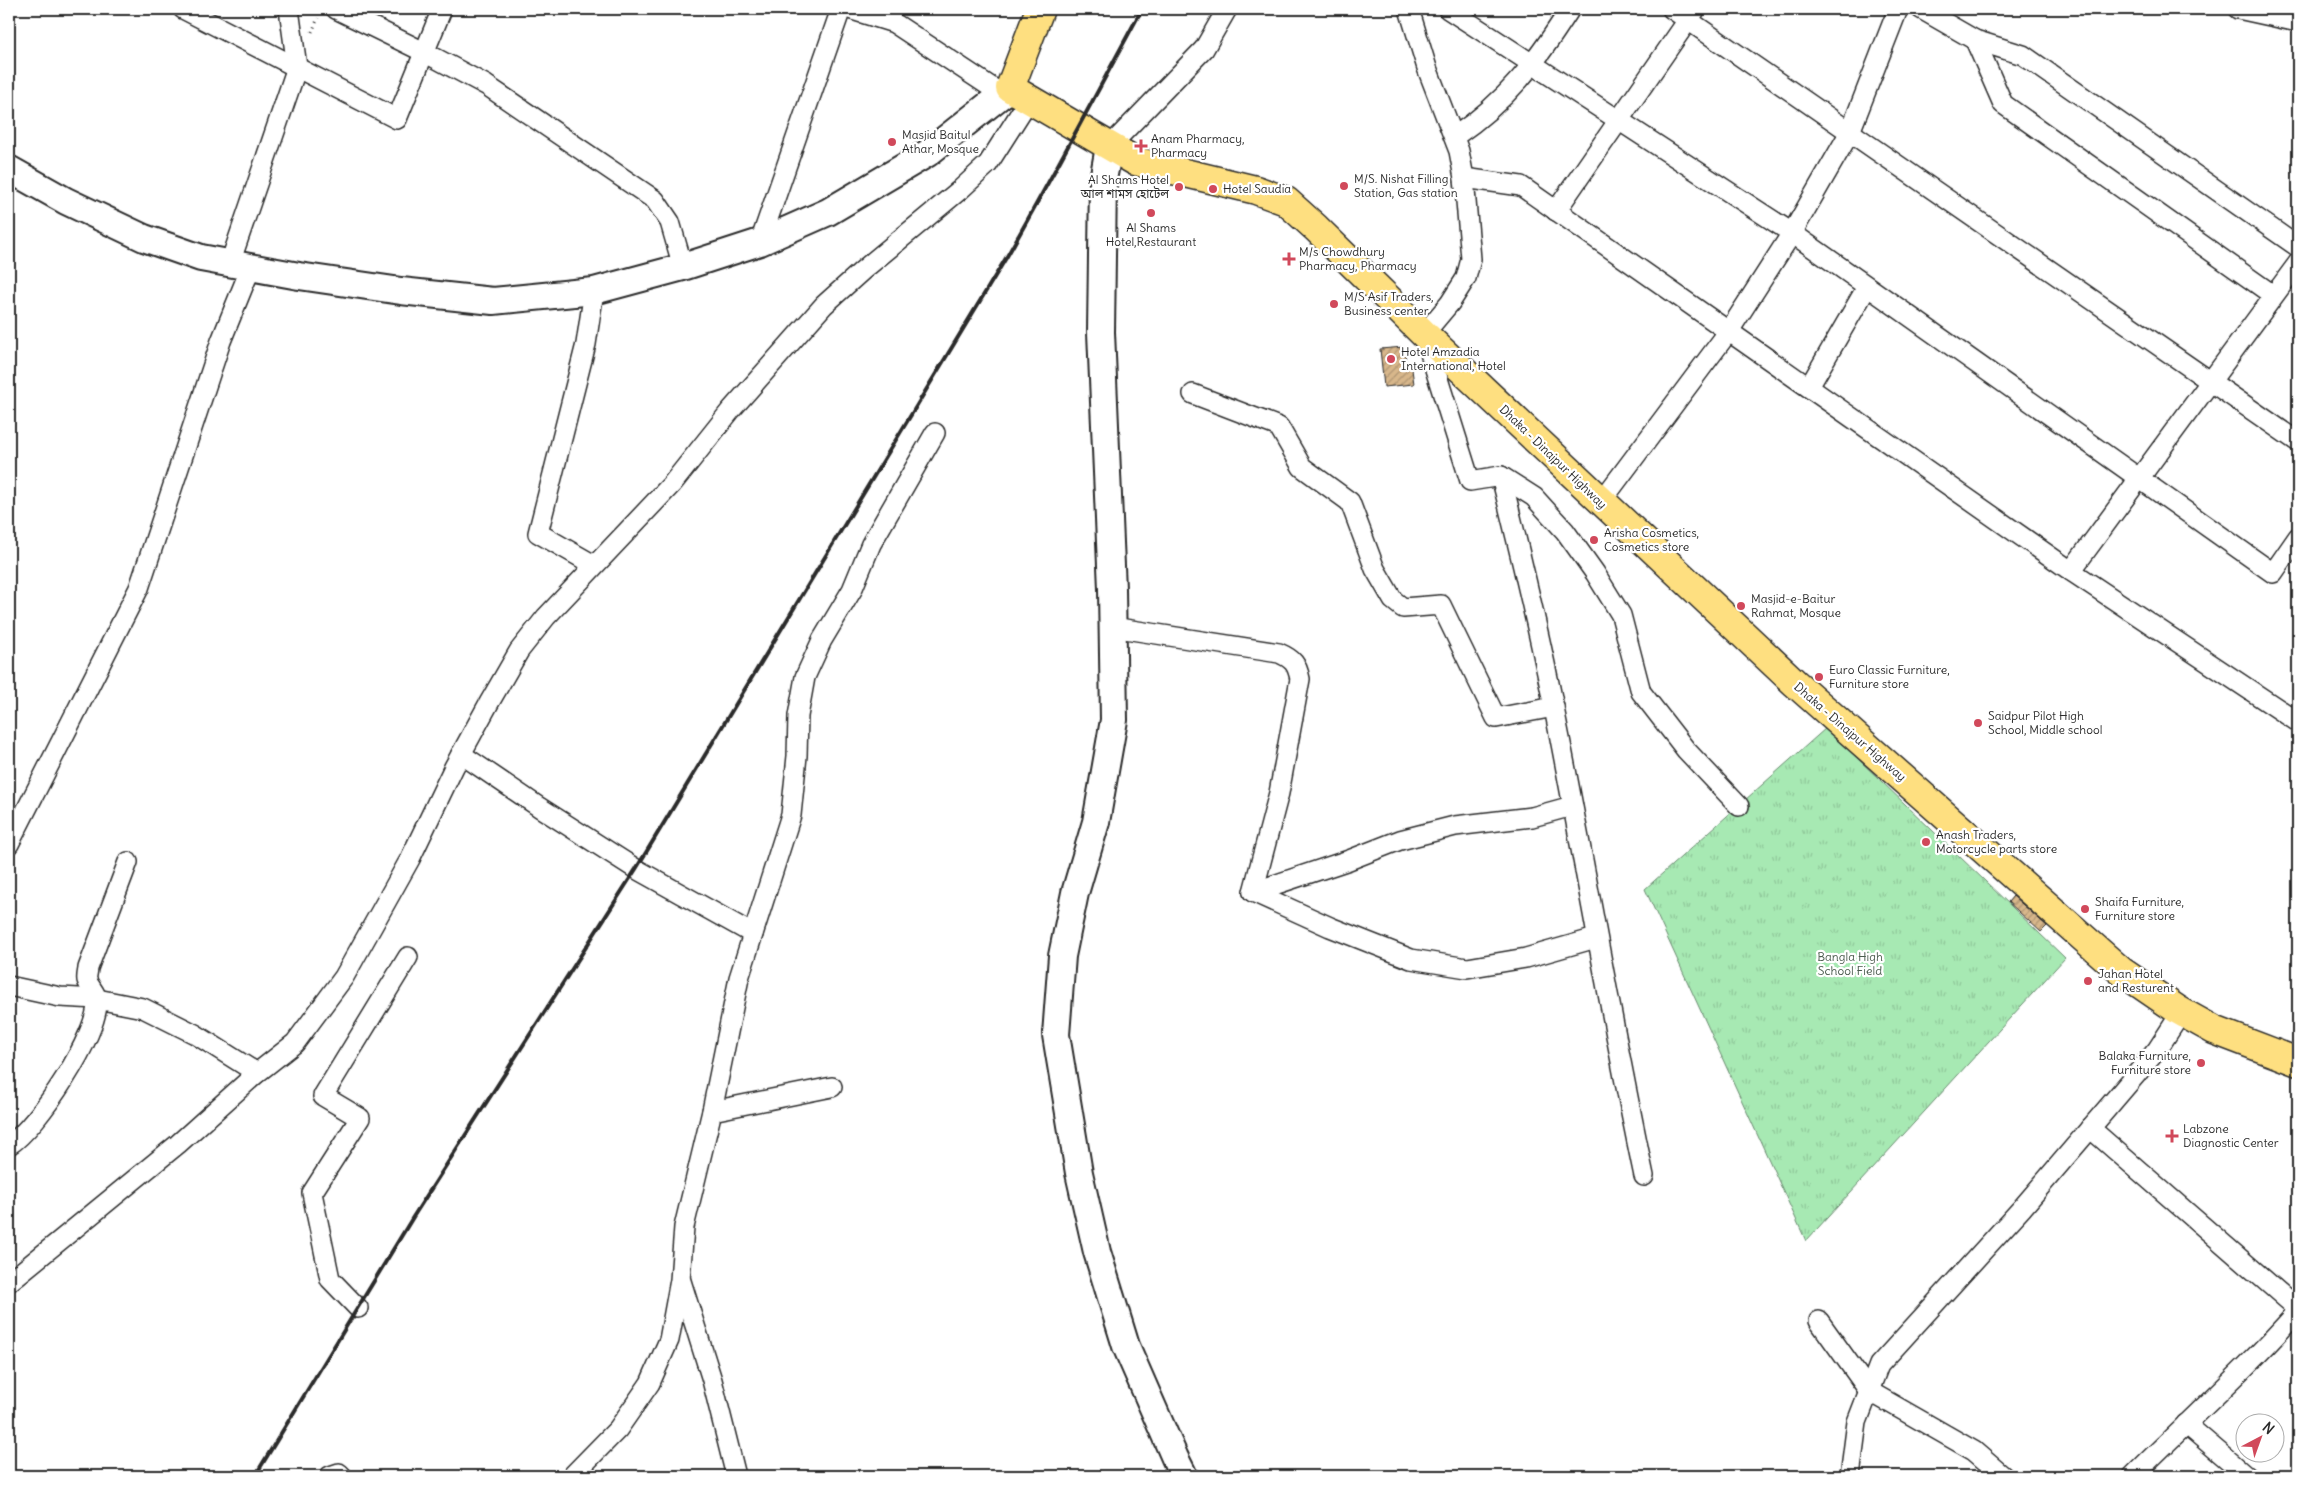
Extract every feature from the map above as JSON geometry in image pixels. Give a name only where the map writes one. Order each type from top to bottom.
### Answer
[{"type":"highway","points":[[1014,93],[1040,9]]},
{"type":"highway","name":"Dhaka - Dinajpur Highway","points":[[1014,93],[1135,161],[1256,190],[1286,202],[1316,228],[1424,334],[1795,683],[2121,970],[2178,1010],[2214,1030],[2298,1062]]},
{"type":"street","points":[[182,9],[397,119],[442,9]]},
{"type":"street","points":[[9,844],[139,588],[221,341],[240,265],[297,67],[289,9]]},
{"type":"street","points":[[336,9],[424,52],[486,86],[655,200],[670,222],[683,267]]},
{"type":"street","points":[[760,242],[841,9]]},
{"type":"street","points":[[849,9],[894,23],[1014,93]]},
{"type":"street","points":[[1184,1476],[1126,1346],[1097,1252],[1079,1173],[1056,1034],[1062,956],[1075,892],[1096,822],[1114,720],[1102,332],[1103,180],[1109,147],[1204,49],[1227,9]]},
{"type":"street","points":[[1409,9],[1427,68],[1459,151],[1464,178],[1471,259],[1466,278],[1450,303],[1424,334],[1470,481],[1501,476],[1534,497],[1565,530],[1621,615],[1641,692],[1686,750],[1739,806]]},
{"type":"street","points":[[1448,9],[1792,233],[2273,573],[2298,537]]},
{"type":"street","points":[[1454,137],[1484,116],[1509,92],[1533,64],[1570,9]]},
{"type":"street","points":[[1601,502],[1729,331],[1792,233],[1850,132],[1898,9]]},
{"type":"street","points":[[1921,9],[1975,40],[2023,55],[2298,246]]},
{"type":"street","points":[[2238,9],[2298,22]]},
{"type":"street","points":[[1556,210],[1619,120],[1685,12],[1850,132],[2298,442]]},
{"type":"street","points":[[1975,40],[2003,104],[2273,295]]},
{"type":"street","points":[[9,169],[66,201],[144,238],[201,258],[401,291],[493,301],[594,291],[683,267],[760,242],[828,212],[928,153],[1014,93]]},
{"type":"street","points":[[9,1282],[178,1144],[295,1043],[344,977],[410,860],[462,754],[520,651],[546,616],[672,484],[737,403],[824,305],[988,164],[1014,93]]},
{"type":"street","points":[[1464,178],[1521,186],[2071,571],[2298,722]]},
{"type":"street","points":[[2071,571],[2298,263]]},
{"type":"street","points":[[1809,387],[1867,286]]},
{"type":"street","points":[[594,291],[586,344],[538,533],[594,565]]},
{"type":"street","points":[[1193,394],[1278,427],[1302,466],[1350,502],[1375,569],[1393,600],[1403,608],[1440,605],[1496,718],[1554,707]]},
{"type":"street","points":[[572,1476],[618,1429],[650,1383],[669,1340],[680,1280],[684,1227],[712,1111],[738,978],[791,815],[797,756],[798,716],[806,677],[822,640],[852,590],[871,544],[935,433]]},
{"type":"street","points":[[1501,476],[1529,590],[1554,707],[1617,1052],[1644,1176]]},
{"type":"street","points":[[1112,627],[1278,653],[1290,658],[1297,664],[1300,679],[1279,793],[1253,892]]},
{"type":"street","points":[[462,754],[538,807],[636,869],[753,934]]},
{"type":"street","points":[[1253,892],[1350,860],[1400,840],[1455,826],[1532,817],[1572,806]]},
{"type":"street","points":[[9,1145],[28,1130],[62,1082],[87,1036],[95,1013],[97,999],[87,980],[88,968],[128,862]]},
{"type":"street","points":[[1253,892],[1330,927],[1411,959],[1467,968],[1526,958],[1596,938]]},
{"type":"street","points":[[358,1308],[330,1279],[312,1193],[360,1118],[323,1096],[408,957]]},
{"type":"street","points":[[9,986],[60,997],[97,999],[143,1008],[195,1034],[257,1074]]},
{"type":"street","points":[[1850,1476],[1857,1422],[1879,1365],[2022,1208],[2158,1050],[2181,1013],[2178,1010]]},
{"type":"street","points":[[712,1111],[832,1087]]},
{"type":"street","points":[[2090,1128],[2298,1310],[2257,1358],[2133,1476]]},
{"type":"street","points":[[680,1280],[712,1380],[736,1476]]},
{"type":"street","points":[[1820,1321],[1869,1391],[1974,1451],[2003,1476]]},
{"type":"street","points":[[2186,1424],[2247,1476]]},
{"type":"street","points":[[330,1476],[340,1473],[342,1476]]},
{"type":"green space","name":"Bangla High School Field","points":[[1826,728],[2065,958],[1806,1241],[1645,889]]},
{"type":"building","points":[[1404,347],[1406,362],[1411,362],[1414,384],[1384,387],[1380,349]]},
{"type":"building","points":[[2013,896],[2047,926],[2041,932],[2008,902]]},
{"type":"railway","points":[[255,1476],[413,1217],[636,869],[1006,258],[1142,9]]},
{"type":"place","name":"Masjid Baitul Athar, Mosque","points":[[892,142]]},
{"type":"place","name":"Anam Pharmacy, Pharmacy","points":[[1141,146]]},
{"type":"place","name":"M/S. Nishat Filling Station, Gas station","points":[[1344,186]]},
{"type":"place","name":"Al Shams Hotel আল শামস হোটেল","points":[[1179,187]]},
{"type":"place","name":"Hotel Saudia","points":[[1213,189]]},
{"type":"place","name":"Al Shams Hotel,Restaurant","points":[[1151,213]]},
{"type":"place","name":"M/s Chowdhury Pharmacy, Pharmacy","points":[[1289,259]]},
{"type":"place","name":"M/S Asif Traders, Business center","points":[[1334,304]]},
{"type":"place","name":"Hotel Amzadia International, Hotel","points":[[1391,359]]},
{"type":"place","name":"Arisha Cosmetics, Cosmetics store","points":[[1594,540]]},
{"type":"place","name":"Masjid-e-Baitur Rahmat, Mosque","points":[[1741,606]]},
{"type":"place","name":"Euro Classic Furniture, Furniture store","points":[[1819,677]]},
{"type":"place","name":"Saidpur Pilot High School, Middle school","points":[[1978,723]]},
{"type":"place","name":"Anash Traders, Motorcycle parts store","points":[[1926,842]]},
{"type":"place","name":"Shaifa Furniture, Furniture store","points":[[2085,909]]},
{"type":"place","name":"Jahan Hotel and Resturent","points":[[2088,981]]},
{"type":"place","name":"Balaka Furniture, Furniture store","points":[[2201,1063]]},
{"type":"place","name":"Labzone Diagnostic Center","points":[[2172,1136]]}]
